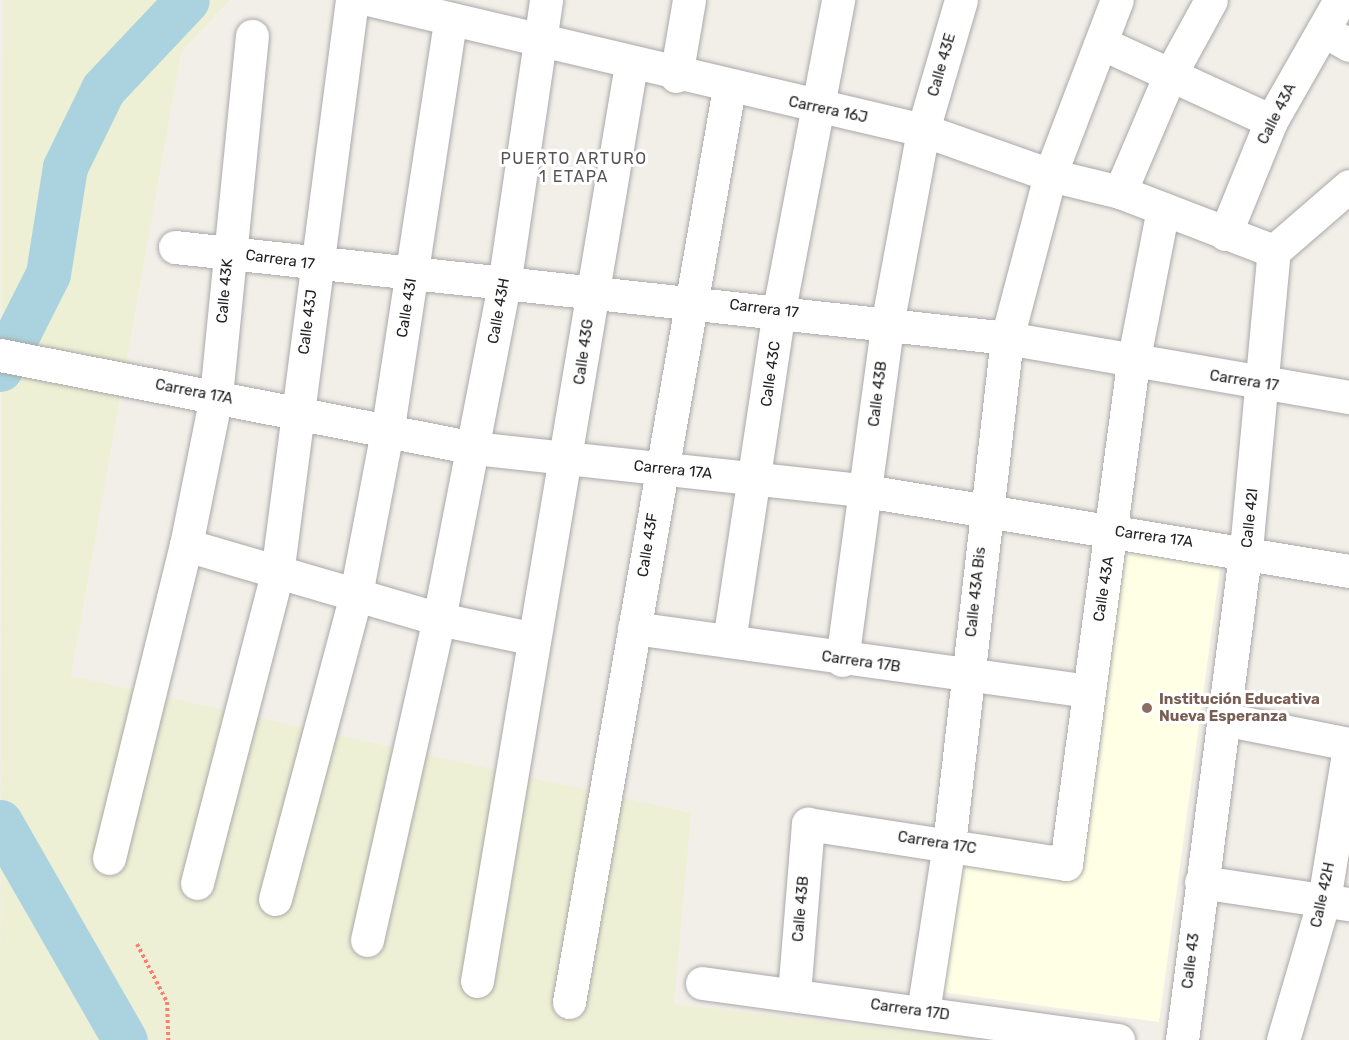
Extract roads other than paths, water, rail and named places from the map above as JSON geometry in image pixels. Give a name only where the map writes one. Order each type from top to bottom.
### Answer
[{"type":"street","name":"Calle 43J","points":[[197,883],[277,574],[315,265],[352,0]]},
{"type":"street","name":"Carrera 16J","points":[[372,0],[676,76],[922,130],[1050,175],[1119,192],[1274,251]]},
{"type":"street","name":"Calle 43H","points":[[366,940],[438,619],[473,448],[504,285],[538,40],[546,0]]},
{"type":"street","points":[[676,76],[689,0]]},
{"type":"street","points":[[814,108],[838,0]]},
{"type":"street","name":"Calle 43E","points":[[922,130],[961,0]]},
{"type":"street","points":[[1050,175],[1117,0]]},
{"type":"street","points":[[1119,192],[1170,75],[1211,0]]},
{"type":"street","name":"Calle 43A","points":[[1225,234],[1271,121],[1336,37],[1340,0]]},
{"type":"street","name":"Calle 43I","points":[[274,898],[356,594],[388,427],[413,275],[450,20]]},
{"type":"street","name":"Calle 43K","points":[[109,858],[186,545],[216,396],[252,36]]},
{"type":"street","points":[[1101,43],[1271,121]]},
{"type":"street","name":"Calle 43G","points":[[477,981],[531,638],[568,462],[593,290],[632,65]]},
{"type":"street","name":"Calle 43F","points":[[569,1002],[729,88]]},
{"type":"street","name":"Calle 43C","points":[[729,641],[757,479],[779,310],[814,108]]},
{"type":"street","name":"Calle 43B","points":[[842,660],[887,325],[922,130]]},
{"type":"street","name":"Calle 43A Bis","points":[[923,1012],[949,844],[985,511],[1007,338],[1050,175]]},
{"type":"street","points":[[1274,251],[1349,186]]},
{"type":"street","name":"Calle 43A","points":[[1066,864],[1088,691],[1113,531],[1133,363],[1163,209]]},
{"type":"street","name":"Carrera 17","points":[[175,247],[229,252],[315,265],[504,285],[593,290],[779,310],[1007,338],[1133,363],[1349,397]]},
{"type":"street","name":"Calle 42I","points":[[1201,882],[1246,550],[1274,251]]},
{"type":"street","name":"Carrera 17A","points":[[0,355],[296,412],[388,427],[473,448],[568,462],[661,467],[866,492],[1246,550],[1349,571]]},
{"type":"street","points":[[186,545],[277,574],[356,594],[438,619],[531,638]]},
{"type":"street","name":"Carrera 17B","points":[[634,628],[842,660],[1088,691]]},
{"type":"street","points":[[1223,719],[1349,746]]},
{"type":"street","name":"Calle 42H","points":[[1283,1040],[1337,902],[1349,746]]},
{"type":"street","name":"Calle 43B","points":[[794,994],[808,824]]},
{"type":"street","name":"Carrera 17C","points":[[808,824],[949,844],[1066,864]]},
{"type":"street","points":[[1201,882],[1337,902]]},
{"type":"street","name":"Calle 43","points":[[1182,1040],[1201,882]]},
{"type":"street","name":"Carrera 17D","points":[[702,983],[1118,1040]]},
{"type":"waterway","points":[[0,369],[48,274],[65,167],[103,89],[187,0]]},
{"type":"waterway","points":[[0,822],[125,1040]]},
{"type":"place","name":"Institución Educativa Nueva Esperanza","points":[[1147,708]]},
{"type":"district","name":"PUERTO ARTURO 1 ETAPA","points":[[574,168]]}]
